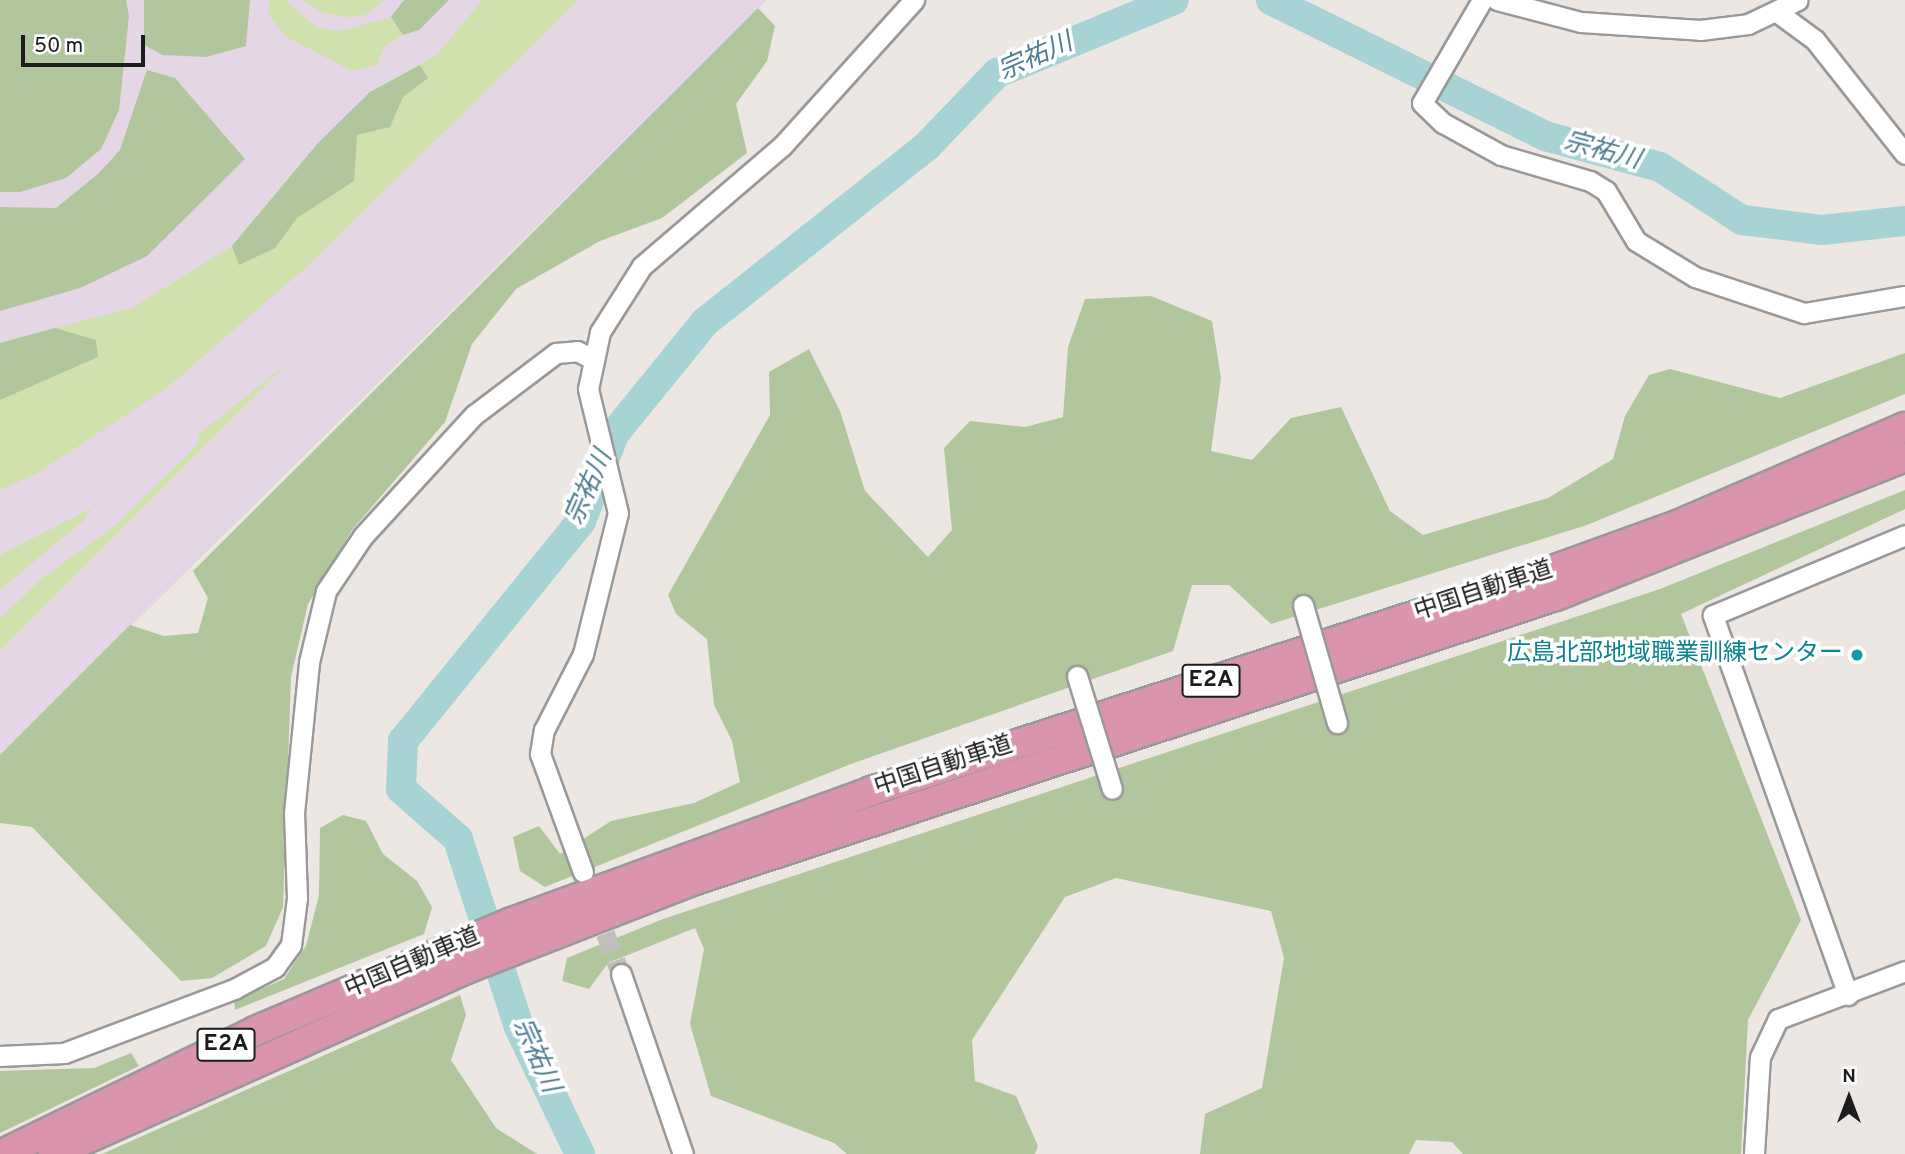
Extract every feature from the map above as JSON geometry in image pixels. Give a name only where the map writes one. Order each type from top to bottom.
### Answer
[{"type":"highway","name":"中国自動車道","points":[[53,1154],[459,958],[871,791],[1576,562],[1792,479],[1905,427]]},
{"type":"highway","name":"中国自動車道","points":[[517,933],[1556,596],[1905,457]]},
{"type":"highway","name":"中国自動車道","points":[[2,1154],[255,1031],[459,958]]},
{"type":"street","points":[[583,872],[540,754],[544,730],[583,654],[618,513],[611,467],[600,440],[590,401],[591,358],[620,295],[642,266],[782,146],[914,0]]},
{"type":"street","points":[[1482,0],[1422,103],[1443,123],[1501,155],[1606,191],[1636,241],[1695,277],[1804,313],[1905,296]]},
{"type":"street","points":[[1497,0],[1581,22],[1646,29],[1728,29],[1777,12],[1798,0]]},
{"type":"street","points":[[1777,12],[1815,40],[1905,154]]},
{"type":"street","points":[[0,1056],[64,1054],[234,989],[275,967],[291,944],[298,898],[295,813],[309,662],[326,592],[363,536],[474,415],[556,353],[577,351],[591,358]]},
{"type":"street","points":[[1848,995],[1713,615],[1905,535]]},
{"type":"street","points":[[1303,605],[1337,723]]},
{"type":"street","points":[[1077,676],[1112,789]]},
{"type":"street","points":[[1754,1154],[1760,1057],[1777,1019],[1848,995],[1905,971]]},
{"type":"street","points":[[621,974],[683,1154]]},
{"type":"shaded area","points":[[0,0],[767,0],[0,755]]},
{"type":"green space","points":[[0,0],[126,0],[129,16],[119,110],[101,149],[66,178],[20,192],[0,192]]},
{"type":"green space","points":[[144,0],[250,0],[246,46],[206,57],[163,55],[144,45]]},
{"type":"green space","points":[[270,0],[285,0],[316,27],[342,31],[391,17],[403,35],[385,46],[377,65],[352,71],[286,37],[268,14]]},
{"type":"green space","points":[[302,0],[385,0],[365,15],[346,17],[323,13]]},
{"type":"green space","points":[[404,0],[449,0],[419,30],[403,35],[391,17]]},
{"type":"green space","points":[[482,0],[579,0],[302,271],[168,387],[38,473],[0,490],[0,343],[132,308],[232,246],[318,143],[370,92],[437,55]]},
{"type":"green space","points":[[758,8],[775,26],[767,61],[736,104],[747,153],[662,218],[600,241],[516,289],[472,344],[445,422],[352,530],[308,604],[291,677],[283,907],[266,946],[212,978],[181,981],[32,827],[0,823],[0,755],[130,625],[164,636],[198,633],[208,598],[193,571]]},
{"type":"green space","points":[[420,65],[428,78],[403,97],[390,127],[357,135],[354,181],[297,218],[275,248],[239,265],[232,246],[318,143],[370,92]]},
{"type":"green space","points":[[147,70],[175,78],[245,159],[147,256],[80,288],[0,311],[0,207],[56,208],[98,174],[120,150]]},
{"type":"green space","points":[[1151,296],[1212,321],[1221,378],[1211,451],[1252,460],[1291,418],[1341,407],[1390,511],[1423,535],[1548,498],[1613,459],[1625,416],[1649,375],[1670,369],[1780,398],[1905,353],[1905,394],[1587,525],[1271,624],[1229,585],[1192,585],[1173,651],[851,764],[545,887],[520,871],[513,837],[539,826],[560,854],[611,821],[694,803],[740,782],[732,741],[714,705],[707,639],[676,614],[668,595],[770,415],[769,372],[809,349],[840,411],[865,491],[928,557],[952,530],[944,448],[970,421],[1025,427],[1063,417],[1068,347],[1085,299]]},
{"type":"green space","points":[[55,328],[96,340],[98,357],[0,400],[0,343]]},
{"type":"green space","points":[[289,362],[0,651],[0,619],[41,579],[112,528],[197,445],[199,434]]},
{"type":"green space","points":[[1905,490],[1905,509],[1681,614],[1801,920],[1748,1020],[1741,1154],[1463,1154],[1452,1142],[1416,1140],[1409,1154],[1200,1154],[1205,1114],[1262,1088],[1284,958],[1271,911],[1116,878],[1065,897],[972,1040],[975,1081],[1016,1096],[1038,1146],[1035,1154],[847,1154],[834,1143],[711,1096],[690,1024],[704,949],[695,928],[608,963],[589,989],[562,981],[567,958],[663,919],[1660,589]]},
{"type":"green space","points":[[92,508],[84,520],[0,590],[0,555]]},
{"type":"green space","points":[[343,815],[366,821],[383,854],[417,881],[432,907],[424,934],[235,1010],[234,1001],[284,979],[306,946],[319,895],[320,828]]},
{"type":"green space","points":[[460,995],[466,1015],[451,1060],[496,1128],[537,1154],[102,1154]]},
{"type":"green space","points":[[131,1053],[139,1066],[0,1133],[0,1071],[94,1068]]},
{"type":"waterway","name":"宗祐川","points":[[580,1154],[519,1027],[458,839],[401,789],[403,741],[581,521],[614,434],[705,322],[927,146],[997,73],[1174,0]]},
{"type":"waterway","name":"宗祐川","points":[[1271,0],[1545,136],[1660,167],[1742,220],[1822,230],[1905,221]]},
{"type":"tunnel","points":[[595,906],[621,974]]},
{"type":"place","name":"広島北部地域職業訓練センター","points":[[1857,655]]}]
